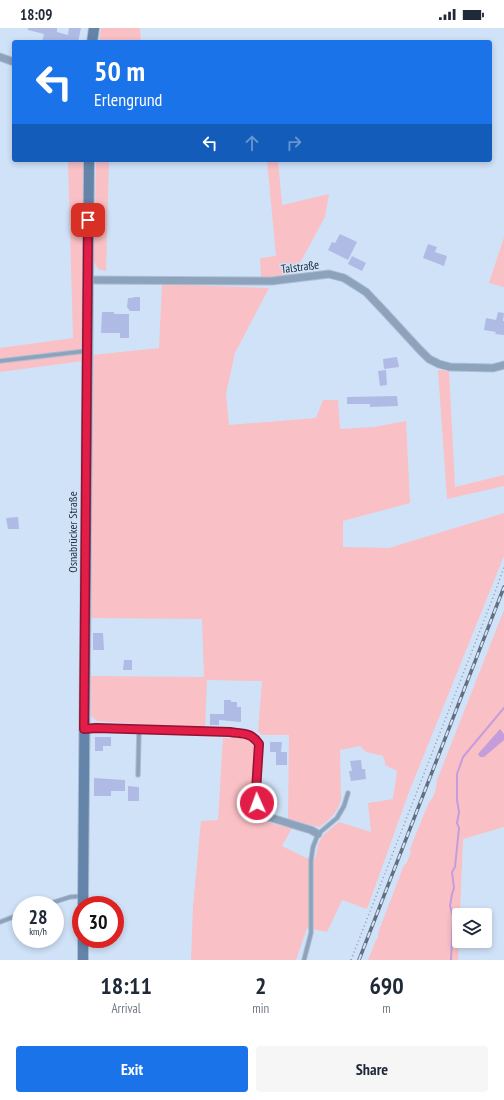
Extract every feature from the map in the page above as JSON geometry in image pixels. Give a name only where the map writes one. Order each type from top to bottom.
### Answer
[{"type":"main road","points":[[92,40],[94,28]]},
{"type":"main road","name":"Osnabrücker Straße","points":[[83,896],[89,162]]},
{"type":"main road","points":[[83,948],[83,960]]},
{"type":"street","points":[[0,57],[12,61]]},
{"type":"street","name":"Talstraße","points":[[88,280],[272,281],[329,274],[344,278],[366,292],[429,359],[450,367],[493,368],[504,365]]},
{"type":"street","points":[[84,729],[96,728],[230,732],[248,734],[255,738],[259,744],[256,791],[257,803],[260,810],[265,816],[311,830],[318,834]]},
{"type":"lane","points":[[0,361],[87,351]]},
{"type":"lane","points":[[138,775],[139,730]]},
{"type":"lane","points":[[304,960],[312,933],[311,860],[313,847],[318,834],[337,818],[344,806],[348,793]]},
{"type":"lane","points":[[0,922],[12,917]]},
{"type":"path","points":[[351,960],[504,567]]},
{"type":"shaded area","points":[[101,28],[140,28],[141,40],[99,40]]},
{"type":"shaded area","points":[[68,162],[84,162],[83,361],[0,372],[0,348],[73,338]]},
{"type":"shaded area","points":[[96,162],[109,162],[106,271],[98,269],[94,261]]},
{"type":"shaded area","points":[[267,162],[278,162],[282,205],[329,194],[325,217],[293,276],[261,278],[260,258],[276,256]]},
{"type":"shaded area","points":[[504,237],[504,287],[489,283]]},
{"type":"shaded area","points":[[162,284],[269,288],[235,353],[226,394],[229,425],[316,418],[323,400],[338,400],[340,429],[374,427],[406,421],[410,503],[343,521],[343,547],[389,548],[504,513],[504,556],[409,792],[367,909],[342,900],[327,932],[307,928],[296,960],[191,960],[193,907],[201,821],[218,820],[223,738],[245,738],[252,741],[255,750],[257,817],[277,825],[292,828],[282,846],[306,858],[316,858],[318,845],[322,837],[339,822],[371,832],[368,803],[393,799],[397,771],[385,765],[383,756],[366,752],[360,746],[340,750],[341,800],[333,816],[319,827],[288,819],[289,735],[262,735],[258,731],[262,681],[207,680],[205,729],[97,721],[91,716],[91,676],[204,677],[202,619],[91,618],[92,355],[159,348]]},
{"type":"shaded area","points":[[438,370],[449,371],[455,487],[504,475],[504,486],[447,499]]},
{"type":"shaded area","points":[[504,610],[504,827],[463,839],[460,908],[452,908],[452,948],[458,948],[458,960],[368,960],[378,938],[378,933],[404,865],[406,864],[411,853],[410,849],[429,802],[434,795],[437,780]]},
{"type":"shaded area","points":[[500,729],[504,734],[504,740],[484,757],[480,757],[478,754]]},
{"type":"building","points":[[28,28],[57,28],[57,32],[68,35],[69,28],[81,28],[78,40],[42,40],[44,34],[28,30]]},
{"type":"building","points":[[340,234],[357,242],[348,260],[328,250],[332,242],[335,243]]},
{"type":"building","points":[[428,244],[437,247],[435,252],[447,256],[444,266],[423,258]]},
{"type":"building","points":[[352,256],[366,263],[362,271],[348,264]]},
{"type":"building","points":[[140,297],[140,311],[130,311],[127,307],[128,298]]},
{"type":"building","points":[[102,312],[129,314],[129,338],[120,338],[120,333],[101,333]]},
{"type":"building","points":[[498,312],[504,313],[504,335],[495,334],[496,332],[484,330],[486,318],[496,320]]},
{"type":"building","points":[[397,357],[399,367],[384,369],[383,359]]},
{"type":"building","points":[[386,370],[387,385],[380,386],[378,371]]},
{"type":"building","points":[[397,396],[398,406],[370,407],[370,404],[347,404],[347,397]]},
{"type":"building","points":[[18,517],[19,529],[8,529],[6,518]]},
{"type":"building","points":[[93,633],[103,633],[104,650],[93,650]]},
{"type":"building","points":[[124,660],[132,660],[132,670],[123,670]]},
{"type":"building","points":[[224,700],[237,702],[237,707],[241,707],[241,722],[219,720],[219,725],[210,725],[210,714],[224,714]]},
{"type":"building","points":[[95,737],[111,737],[111,746],[103,746],[103,751],[95,751]]},
{"type":"building","points":[[270,742],[282,742],[281,752],[287,752],[287,765],[276,765],[276,752],[270,752]]},
{"type":"building","points":[[361,760],[362,769],[365,769],[366,779],[351,781],[349,771],[352,771],[350,761]]},
{"type":"building","points":[[94,778],[125,780],[125,791],[111,791],[111,796],[94,796]]},
{"type":"building","points":[[128,786],[139,787],[139,801],[128,801]]},
{"type":"waterway","points":[[451,960],[453,917],[450,906],[454,888],[452,872],[455,867],[459,828],[457,823],[459,812],[457,800],[457,774],[463,757],[504,708]]},
{"type":"railway","points":[[359,960],[504,587]]},
{"type":"route","points":[[88,220],[84,729],[96,728],[230,732],[248,734],[255,738],[259,744],[256,791],[257,803]]}]
